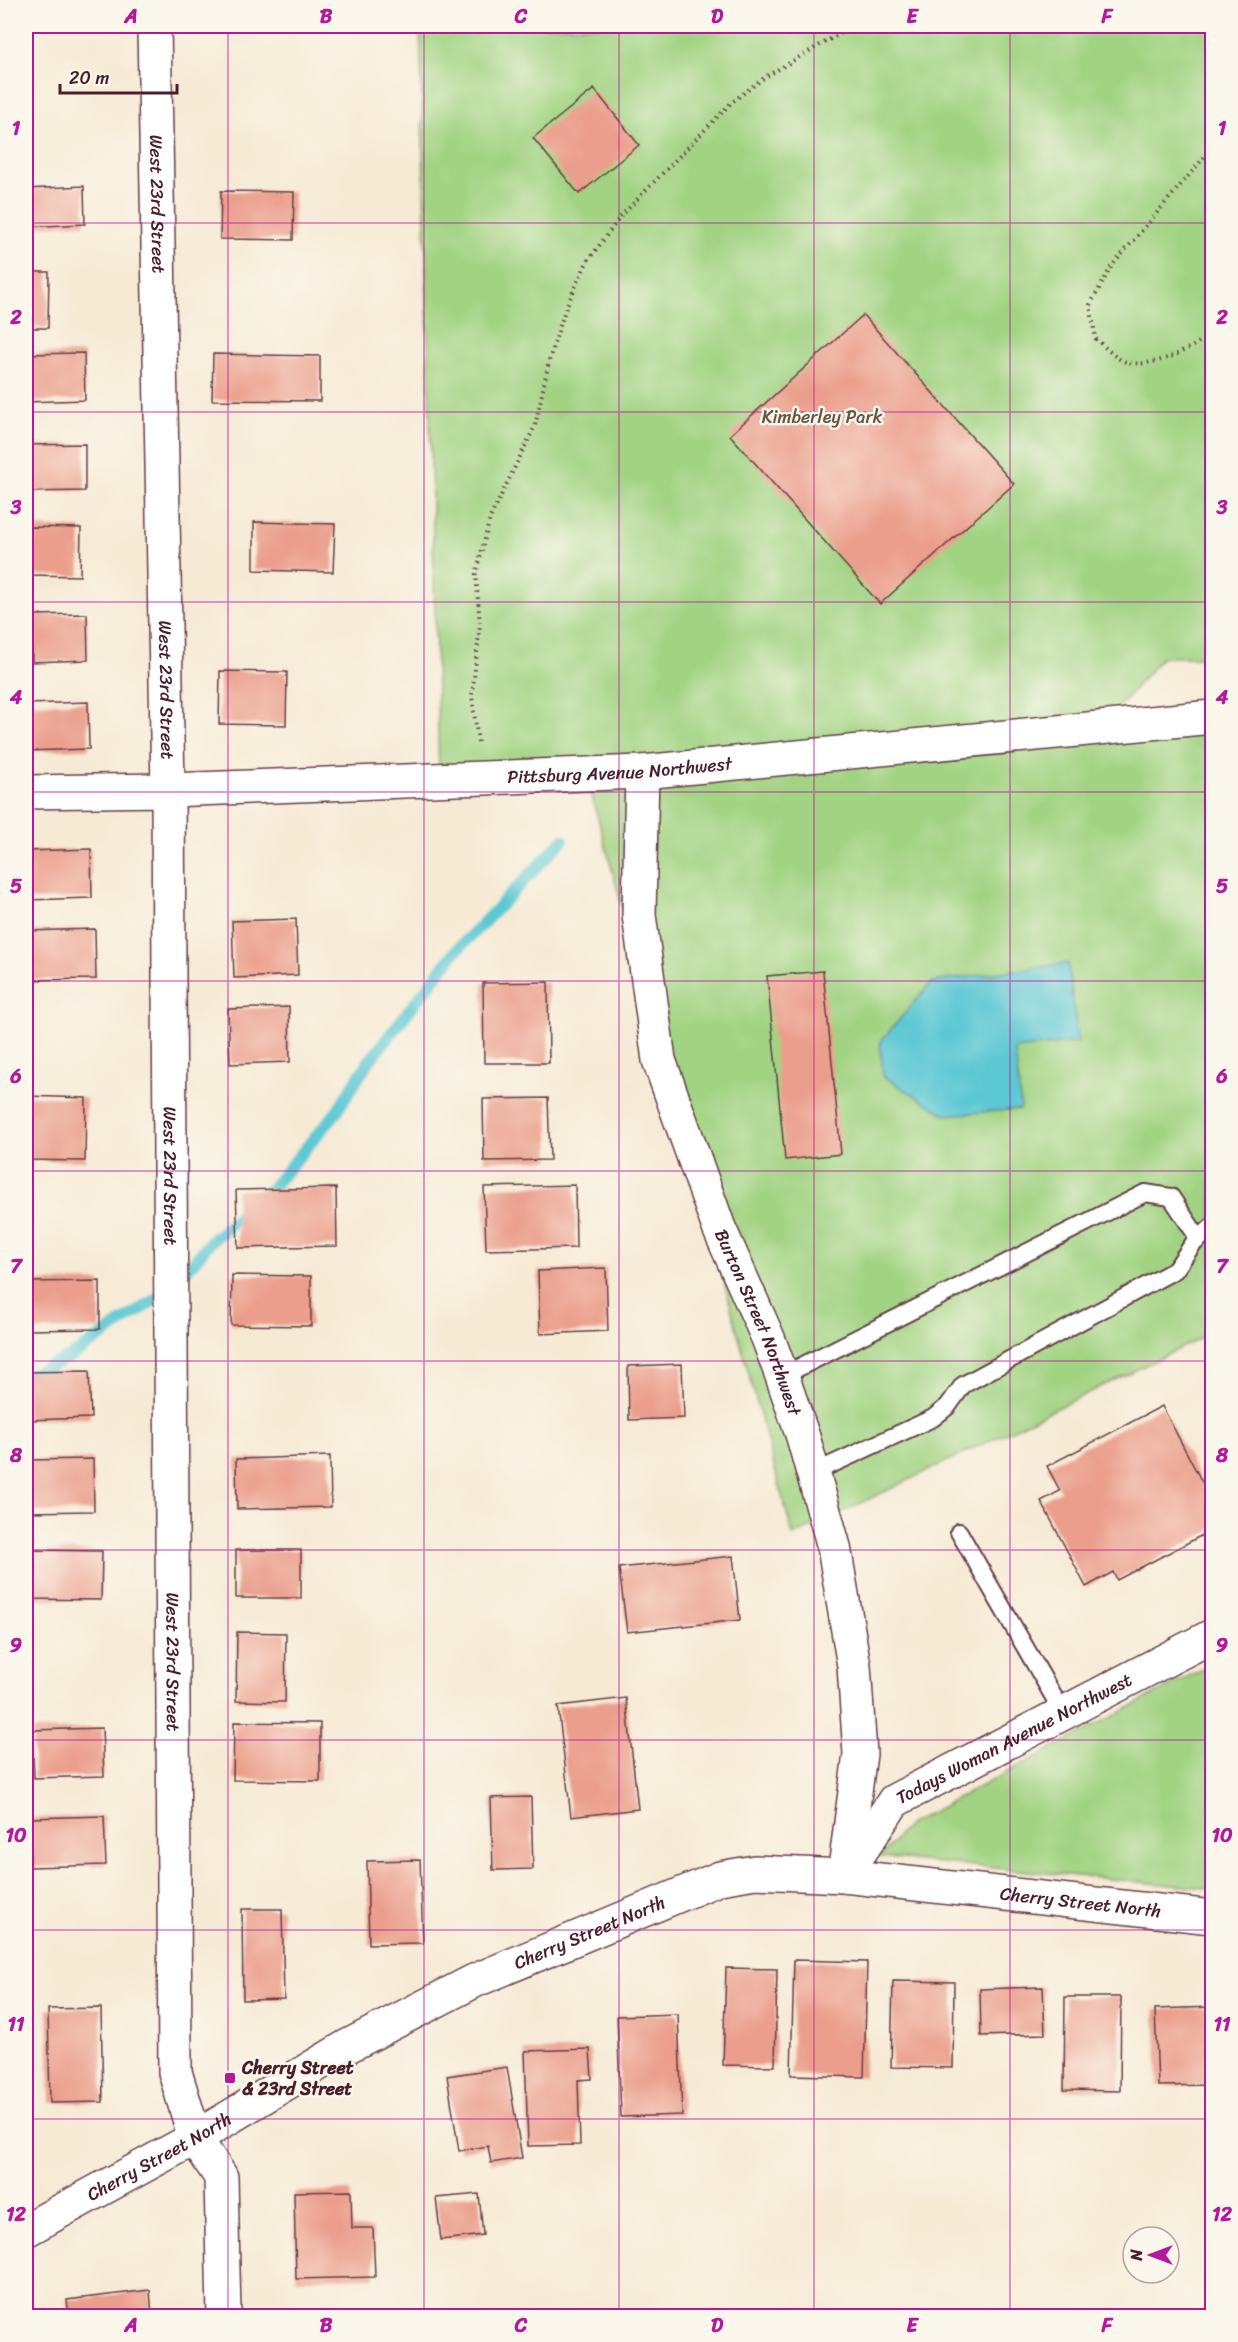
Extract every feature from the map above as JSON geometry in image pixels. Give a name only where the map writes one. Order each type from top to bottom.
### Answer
[{"type":"street","name":"West 23rd Street","points":[[154,26],[168,790],[175,2072],[195,2138],[221,2177],[224,2316]]},
{"type":"street","name":"Pittsburg Avenue Northwest","points":[[26,792],[168,790],[642,772],[1212,717]]},
{"type":"street","name":"Burton Street Northwest","points":[[642,772],[639,915],[659,1060],[719,1228],[768,1338],[782,1376],[834,1547],[854,1666],[860,1754],[844,1876]]},
{"type":"street","name":"Todays Woman Avenue Northwest","points":[[844,1876],[894,1802],[1212,1635]]},
{"type":"street","name":"Cherry Street North","points":[[26,2230],[195,2138],[348,2046],[474,1980],[720,1878],[755,1872],[844,1876],[1212,1917]]},
{"type":"lane","points":[[782,1376],[1145,1193],[1172,1197],[1199,1239]]},
{"type":"lane","points":[[813,1473],[933,1418],[948,1406],[963,1385],[1175,1270],[1199,1239],[1212,1227]]},
{"type":"lane","points":[[958,1532],[1063,1713]]},
{"type":"path","points":[[485,778],[472,696],[480,625],[476,574],[490,518],[535,426],[549,357],[566,307],[587,262],[621,216],[732,102],[765,77],[853,26]]},
{"type":"path","points":[[1212,148],[1111,267],[1090,305],[1096,339],[1124,362],[1148,364],[1200,343],[1212,332]]},
{"type":"green space","name":"Kimberley Park","points":[[420,26],[1212,26],[1212,657],[1162,657],[1107,720],[1212,719],[1212,1333],[793,1536],[586,774],[439,777]]},
{"type":"green space","points":[[1212,1664],[1212,1889],[880,1857],[909,1824]]},
{"type":"water","points":[[1068,963],[1078,1042],[1015,1049],[1021,1109],[946,1115],[883,1076],[880,1042],[932,982]]},
{"type":"building","points":[[594,89],[639,145],[579,194],[533,138]]},
{"type":"building","points":[[84,186],[85,224],[26,227],[26,189]]},
{"type":"building","points":[[221,191],[294,192],[293,240],[220,239]]},
{"type":"building","points":[[26,272],[49,272],[48,328],[26,328]]},
{"type":"building","points":[[863,315],[1014,484],[880,604],[730,435]]},
{"type":"building","points":[[84,353],[85,400],[26,402],[26,354]]},
{"type":"building","points":[[213,354],[320,356],[320,401],[212,400]]},
{"type":"building","points":[[85,444],[85,491],[26,492],[26,445]]},
{"type":"building","points":[[254,522],[335,524],[333,572],[254,570]]},
{"type":"building","points":[[27,527],[81,528],[80,576],[27,575]]},
{"type":"building","points":[[87,614],[88,660],[32,662],[31,615]]},
{"type":"building","points":[[220,671],[287,672],[286,725],[219,724]]},
{"type":"building","points":[[88,702],[89,749],[26,751],[26,704]]},
{"type":"building","points":[[91,849],[92,898],[26,900],[26,851]]},
{"type":"building","points":[[296,919],[298,975],[234,978],[232,921]]},
{"type":"building","points":[[95,929],[96,979],[26,980],[26,931]]},
{"type":"building","points":[[823,971],[841,1154],[785,1160],[767,976]]},
{"type":"building","points":[[548,982],[549,1063],[484,1063],[483,983]]},
{"type":"building","points":[[289,1007],[290,1062],[230,1064],[228,1009]]},
{"type":"building","points":[[26,1096],[86,1098],[85,1161],[26,1160]]},
{"type":"building","points":[[548,1098],[550,1160],[484,1161],[483,1099]]},
{"type":"building","points":[[575,1185],[576,1248],[486,1250],[484,1187]]},
{"type":"building","points":[[336,1188],[337,1246],[238,1248],[236,1190]]},
{"type":"building","points":[[606,1268],[608,1331],[540,1334],[538,1271]]},
{"type":"building","points":[[232,1275],[311,1276],[311,1326],[231,1325]]},
{"type":"building","points":[[100,1281],[100,1329],[26,1330],[26,1282]]},
{"type":"building","points":[[682,1364],[684,1418],[629,1420],[628,1366]]},
{"type":"building","points":[[89,1371],[91,1418],[26,1420],[26,1372]]},
{"type":"building","points":[[1162,1406],[1212,1501],[1212,1530],[1117,1580],[1113,1572],[1086,1587],[1041,1501],[1060,1491],[1047,1466]]},
{"type":"building","points":[[330,1456],[331,1507],[237,1509],[236,1459]]},
{"type":"building","points":[[93,1459],[94,1511],[26,1512],[26,1460]]},
{"type":"building","points":[[26,1550],[102,1551],[101,1600],[26,1599]]},
{"type":"building","points":[[236,1550],[301,1550],[301,1598],[236,1598]]},
{"type":"building","points":[[733,1556],[740,1620],[627,1632],[619,1568]]},
{"type":"building","points":[[237,1632],[286,1633],[285,1702],[236,1701]]},
{"type":"building","points":[[626,1698],[638,1809],[571,1817],[558,1706]]},
{"type":"building","points":[[234,1722],[320,1723],[320,1781],[233,1780]]},
{"type":"building","points":[[102,1728],[104,1776],[34,1778],[32,1730]]},
{"type":"building","points":[[531,1797],[533,1869],[493,1870],[491,1798]]},
{"type":"building","points":[[104,1816],[106,1865],[30,1867],[30,1818]]},
{"type":"building","points":[[420,1860],[423,1943],[369,1944],[367,1861]]},
{"type":"building","points":[[242,1909],[282,1909],[284,1999],[243,2000]]},
{"type":"building","points":[[794,1960],[867,1962],[864,2077],[791,2075]]},
{"type":"building","points":[[726,1968],[777,1969],[775,2066],[723,2065]]},
{"type":"building","points":[[893,1981],[954,1982],[953,2068],[891,2067]]},
{"type":"building","points":[[1043,1987],[1045,2034],[981,2036],[980,1989]]},
{"type":"building","points":[[1065,1997],[1121,1997],[1120,2091],[1064,2090]]},
{"type":"building","points":[[1212,2007],[1212,2085],[1158,2086],[1155,2009]]},
{"type":"building","points":[[101,2008],[103,2102],[50,2103],[48,2009]]},
{"type":"building","points":[[678,2014],[682,2115],[621,2117],[617,2016]]},
{"type":"building","points":[[590,2049],[592,2079],[578,2080],[580,2145],[528,2146],[525,2051]]},
{"type":"building","points":[[507,2067],[522,2158],[491,2163],[488,2146],[459,2151],[447,2076]]},
{"type":"building","points":[[351,2191],[352,2228],[373,2228],[375,2277],[296,2279],[294,2192]]},
{"type":"building","points":[[479,2194],[483,2235],[441,2240],[436,2198]]},
{"type":"building","points":[[150,2290],[152,2316],[69,2316],[67,2300]]},
{"type":"waterway","points":[[26,1377],[72,1356],[172,1288],[210,1242],[271,1189],[335,1114],[367,1064],[456,951],[563,840]]},
{"type":"place","name":"Cherry Street & 23rd Street","points":[[230,2078]]}]
